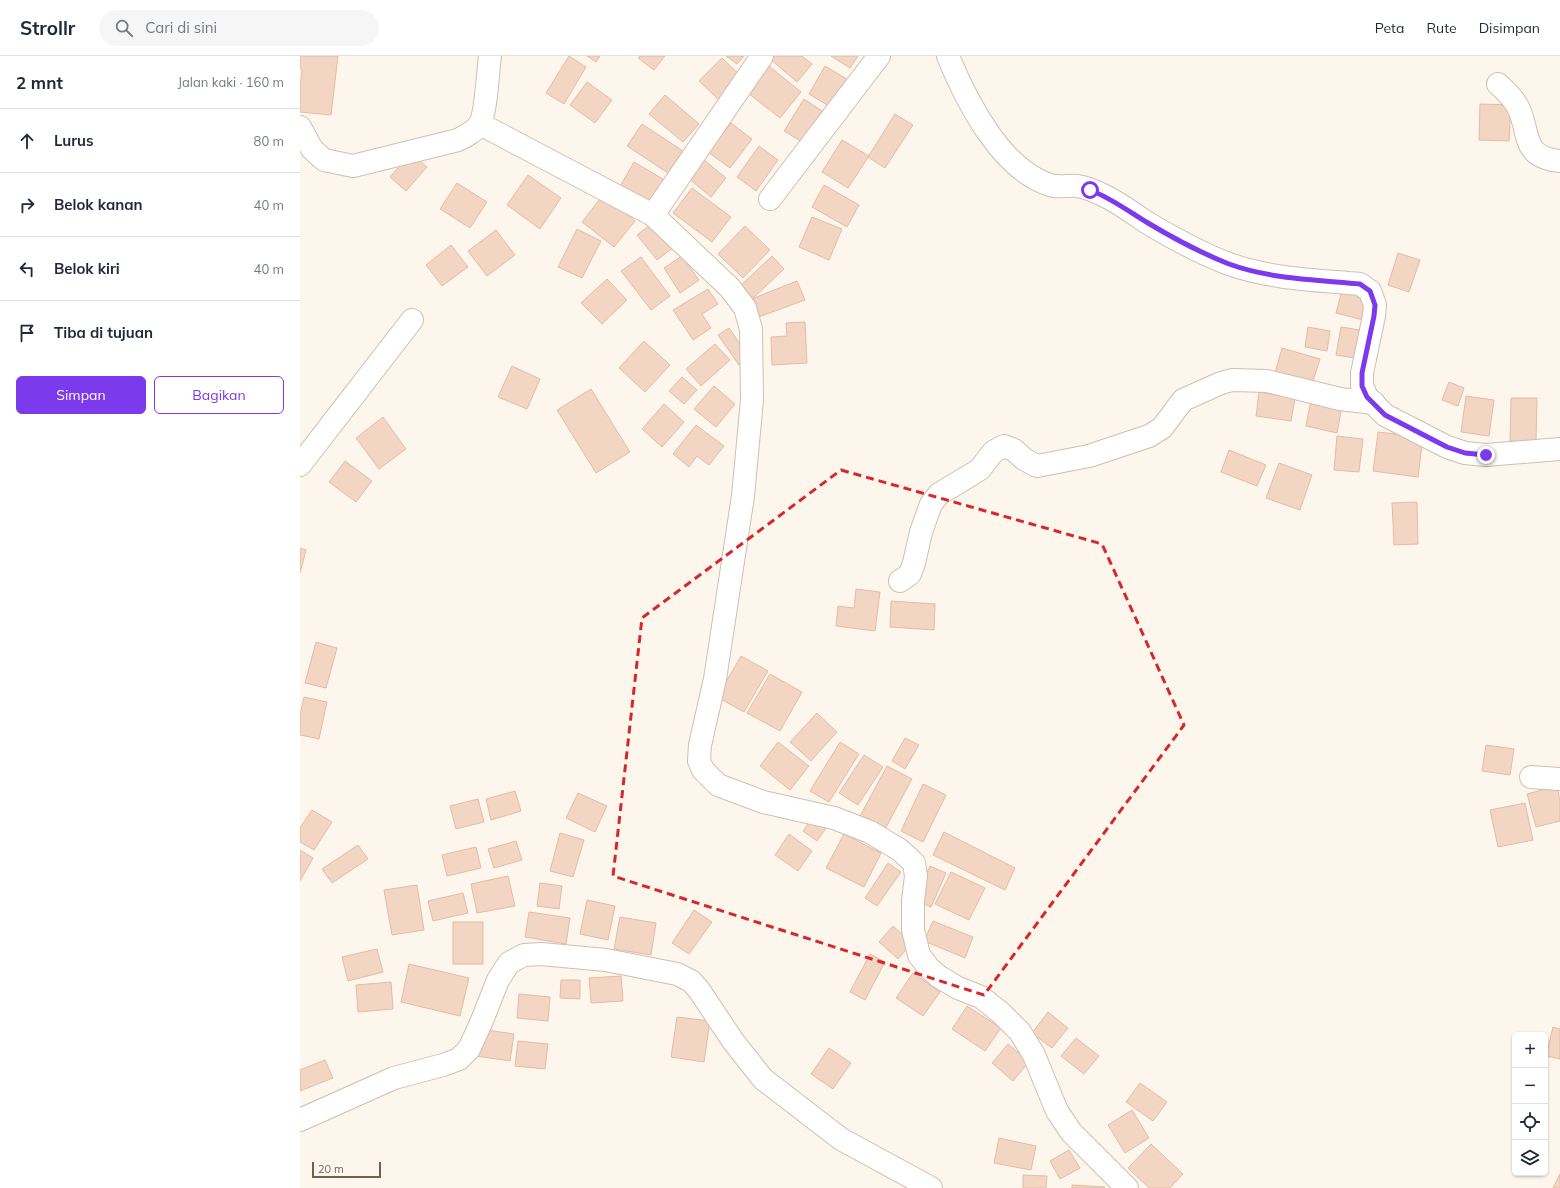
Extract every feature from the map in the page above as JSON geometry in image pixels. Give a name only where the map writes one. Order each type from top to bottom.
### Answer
[{"type":"street","points":[[300,127],[312,149],[324,160],[353,166],[458,140],[468,135],[480,124],[485,101],[490,56]]},
{"type":"street","points":[[653,215],[762,56]]},
{"type":"street","points":[[770,199],[879,56]]},
{"type":"street","points":[[948,56],[956,77],[977,116],[993,139],[1013,162],[1031,176],[1049,185],[1059,187],[1076,186],[1106,196],[1154,227],[1228,264],[1253,271],[1360,284],[1370,291],[1375,305],[1362,373],[1362,386],[1367,397],[1385,415],[1447,447],[1465,453],[1486,455],[1560,449]]},
{"type":"street","points":[[1498,84],[1508,93],[1518,106],[1522,115],[1528,142],[1533,150],[1549,160],[1560,161]]},
{"type":"street","points":[[480,124],[653,215],[730,288],[745,308],[751,329],[752,400],[743,496],[715,679],[700,745],[699,762],[703,770],[718,785],[763,802],[834,818],[870,832],[900,850],[914,863],[916,876],[913,901],[913,930],[919,955],[929,968],[938,976],[958,988],[981,998],[1001,1013],[1020,1032],[1034,1055],[1057,1111],[1071,1132],[1127,1188]]},
{"type":"street","points":[[300,465],[412,320]]},
{"type":"street","points":[[900,581],[910,574],[921,532],[931,504],[939,494],[980,468],[993,452],[1004,446],[1014,450],[1024,459],[1037,466],[1089,456],[1149,436],[1162,428],[1182,400],[1221,383],[1232,380],[1266,381],[1340,399],[1374,403]]},
{"type":"street","points":[[1531,776],[1560,779]]},
{"type":"street","points":[[300,1120],[394,1078],[443,1065],[459,1059],[470,1049],[498,980],[509,963],[524,954],[541,954],[606,960],[677,974],[691,981],[699,990],[733,1042],[763,1079],[841,1139],[932,1188]]},
{"type":"highlighted area","points":[[841,470],[1102,544],[1184,725],[984,995],[613,876],[642,618]]},
{"type":"building","points":[[300,56],[338,56],[331,115],[300,112],[302,69],[300,69]]},
{"type":"building","points":[[569,56],[586,67],[564,104],[546,93]]},
{"type":"building","points":[[587,56],[600,56],[596,62]]},
{"type":"building","points":[[640,56],[665,56],[654,70],[638,58]]},
{"type":"building","points":[[726,56],[744,56],[737,64]]},
{"type":"building","points":[[771,56],[802,56],[812,64],[797,82],[769,58]]},
{"type":"building","points":[[831,56],[858,56],[850,68]]},
{"type":"building","points":[[722,58],[745,80],[722,103],[699,81]]},
{"type":"building","points":[[769,66],[801,92],[780,118],[748,93]]},
{"type":"building","points":[[825,66],[850,81],[834,109],[809,94]]},
{"type":"building","points":[[587,82],[612,100],[595,123],[570,105]]},
{"type":"building","points":[[665,95],[699,124],[683,142],[649,114]]},
{"type":"building","points":[[804,99],[822,111],[802,142],[784,131]]},
{"type":"building","points":[[1480,104],[1511,105],[1509,141],[1479,140]]},
{"type":"building","points":[[895,114],[913,125],[885,168],[868,157]]},
{"type":"building","points":[[731,123],[752,139],[730,168],[708,152]]},
{"type":"building","points":[[642,124],[683,151],[668,173],[627,146]]},
{"type":"building","points":[[842,140],[869,156],[848,188],[822,172]]},
{"type":"building","points":[[759,146],[778,160],[756,191],[737,177]]},
{"type":"building","points":[[411,153],[427,167],[406,191],[390,177]]},
{"type":"building","points":[[703,159],[726,178],[711,197],[687,177]]},
{"type":"building","points":[[634,162],[668,182],[653,208],[619,188]]},
{"type":"building","points":[[528,175],[561,198],[540,229],[507,205]]},
{"type":"building","points":[[457,183],[487,202],[470,228],[440,209]]},
{"type":"building","points":[[824,185],[859,205],[847,227],[812,207]]},
{"type":"building","points":[[692,188],[731,217],[712,242],[673,213]]},
{"type":"building","points":[[603,195],[635,221],[614,247],[582,222]]},
{"type":"building","points":[[812,217],[842,229],[829,260],[799,247]]},
{"type":"building","points":[[654,222],[674,247],[657,260],[637,235]]},
{"type":"building","points":[[745,226],[770,250],[743,278],[718,254]]},
{"type":"building","points":[[577,229],[601,241],[582,278],[558,267]]},
{"type":"building","points":[[496,230],[515,255],[487,276],[468,251]]},
{"type":"building","points":[[451,245],[468,267],[442,286],[426,265]]},
{"type":"building","points":[[1398,253],[1420,260],[1409,292],[1388,285]]},
{"type":"building","points":[[682,256],[699,280],[680,293],[664,268]]},
{"type":"building","points":[[772,256],[784,269],[752,299],[740,286]]},
{"type":"building","points":[[641,257],[670,296],[651,310],[621,271]]},
{"type":"building","points":[[607,279],[627,300],[602,324],[581,303]]},
{"type":"building","points":[[797,281],[805,300],[756,318],[749,300]]},
{"type":"building","points":[[708,289],[718,304],[702,314],[711,328],[693,340],[673,310]]},
{"type":"building","points":[[1342,290],[1370,297],[1363,320],[1336,313]]},
{"type":"building","points":[[805,322],[807,363],[772,365],[771,337],[787,336],[786,323]]},
{"type":"building","points":[[1308,327],[1330,331],[1327,351],[1305,347]]},
{"type":"building","points":[[1341,327],[1366,331],[1361,359],[1336,355]]},
{"type":"building","points":[[729,328],[749,357],[739,365],[718,335]]},
{"type":"building","points":[[644,341],[670,365],[645,392],[619,368]]},
{"type":"building","points":[[715,344],[730,360],[701,386],[686,369]]},
{"type":"building","points":[[1282,348],[1320,359],[1312,384],[1275,373]]},
{"type":"building","points":[[512,366],[540,379],[527,409],[498,397]]},
{"type":"building","points":[[682,377],[697,390],[684,404],[669,391]]},
{"type":"building","points":[[1449,382],[1464,388],[1458,406],[1442,400]]},
{"type":"building","points":[[714,386],[735,404],[716,427],[694,409]]},
{"type":"building","points":[[591,389],[630,452],[596,473],[557,410]]},
{"type":"building","points":[[1259,392],[1295,398],[1291,421],[1256,416]]},
{"type":"building","points":[[1466,396],[1494,400],[1489,436],[1461,432]]},
{"type":"building","points":[[1511,398],[1537,398],[1536,442],[1510,441]]},
{"type":"building","points":[[1311,400],[1342,406],[1337,433],[1306,426]]},
{"type":"building","points":[[664,404],[684,422],[662,447],[642,429]]},
{"type":"building","points":[[383,417],[406,449],[379,469],[356,438]]},
{"type":"building","points":[[696,425],[724,446],[709,465],[697,456],[689,467],[673,454]]},
{"type":"building","points":[[1378,432],[1423,437],[1418,477],[1373,471]]},
{"type":"building","points":[[1337,436],[1363,439],[1359,472],[1334,470]]},
{"type":"building","points":[[1229,450],[1266,465],[1257,486],[1221,472]]},
{"type":"building","points":[[345,461],[372,481],[356,502],[329,482]]},
{"type":"building","points":[[1279,463],[1312,475],[1300,510],[1266,498]]},
{"type":"building","points":[[1417,502],[1418,544],[1394,545],[1392,503]]},
{"type":"building","points":[[300,548],[306,550],[300,573]]},
{"type":"building","points":[[856,589],[880,592],[875,631],[836,626],[838,606],[854,608]]},
{"type":"building","points":[[891,601],[935,604],[934,630],[890,627]]},
{"type":"building","points":[[316,642],[337,648],[326,688],[305,683]]},
{"type":"building","points":[[741,656],[768,671],[744,712],[717,697]]},
{"type":"building","points":[[770,674],[802,692],[780,731],[747,713]]},
{"type":"building","points":[[304,697],[327,702],[319,739],[300,735],[300,715]]},
{"type":"building","points":[[817,713],[837,732],[811,761],[790,742]]},
{"type":"building","points":[[905,738],[919,745],[905,769],[892,761]]},
{"type":"building","points":[[778,742],[809,766],[790,790],[760,766]]},
{"type":"building","points":[[840,742],[859,754],[829,802],[810,791]]},
{"type":"building","points":[[1486,745],[1514,749],[1510,775],[1482,771]]},
{"type":"building","points":[[864,755],[883,767],[858,805],[839,793]]},
{"type":"building","points":[[887,766],[912,779],[884,831],[859,818]]},
{"type":"building","points":[[923,784],[946,795],[923,842],[901,831]]},
{"type":"building","points":[[1557,786],[1560,800],[1560,821],[1536,827],[1527,794]]},
{"type":"building","points":[[515,791],[521,811],[491,820],[486,799]]},
{"type":"building","points":[[578,793],[607,806],[595,832],[566,818]]},
{"type":"building","points":[[478,799],[484,822],[456,829],[450,806]]},
{"type":"building","points":[[1525,803],[1533,840],[1498,847],[1490,810]]},
{"type":"building","points":[[312,810],[332,822],[314,850],[300,842],[300,828]]},
{"type":"building","points":[[813,817],[827,827],[817,841],[803,831]]},
{"type":"building","points":[[944,832],[1015,868],[1005,890],[933,855]]},
{"type":"building","points":[[560,833],[584,840],[573,877],[550,871]]},
{"type":"building","points":[[789,834],[812,851],[798,871],[775,855]]},
{"type":"building","points":[[844,834],[881,853],[864,887],[826,868]]},
{"type":"building","points":[[516,841],[522,860],[494,868],[488,849]]},
{"type":"building","points":[[358,845],[368,859],[332,883],[322,869]]},
{"type":"building","points":[[476,847],[481,868],[447,876],[442,855]]},
{"type":"building","points":[[300,850],[313,858],[300,881]]},
{"type":"building","points":[[888,863],[901,872],[877,906],[865,898]]},
{"type":"building","points":[[930,866],[946,873],[931,907],[915,900]]},
{"type":"building","points":[[951,872],[985,888],[969,920],[935,904]]},
{"type":"building","points":[[508,876],[515,906],[477,913],[471,884]]},
{"type":"building","points":[[540,883],[562,886],[559,909],[537,906]]},
{"type":"building","points":[[417,885],[424,930],[392,935],[384,890]]},
{"type":"building","points":[[463,893],[468,913],[433,921],[428,901]]},
{"type":"building","points":[[587,900],[615,906],[608,940],[580,934]]},
{"type":"building","points":[[694,910],[712,922],[689,954],[672,943]]},
{"type":"building","points":[[529,912],[570,918],[566,944],[525,937]]},
{"type":"building","points":[[620,917],[656,923],[651,955],[614,949]]},
{"type":"building","points":[[933,921],[973,937],[965,958],[924,941]]},
{"type":"building","points":[[453,922],[483,922],[483,964],[453,964]]},
{"type":"building","points":[[893,926],[912,943],[898,959],[879,942]]},
{"type":"building","points":[[377,949],[383,972],[348,981],[342,957]]},
{"type":"building","points":[[870,954],[885,962],[865,1000],[850,992]]},
{"type":"building","points":[[409,964],[469,978],[460,1016],[401,1002]]},
{"type":"building","points":[[913,973],[940,992],[923,1016],[896,998]]},
{"type":"building","points":[[621,976],[623,1001],[591,1003],[589,978]]},
{"type":"building","points":[[561,980],[580,980],[580,999],[560,998]]},
{"type":"building","points":[[391,982],[393,1009],[358,1012],[356,985]]},
{"type":"building","points":[[519,994],[550,997],[548,1021],[517,1018]]},
{"type":"building","points":[[967,1006],[1001,1028],[985,1051],[952,1029]]},
{"type":"building","points":[[1048,1012],[1068,1028],[1052,1048],[1032,1033]]},
{"type":"building","points":[[677,1017],[710,1021],[704,1062],[671,1057]]},
{"type":"building","points":[[1553,1027],[1560,1029],[1560,1059],[1548,1056],[1548,1048]]},
{"type":"building","points":[[480,1029],[514,1034],[510,1061],[476,1056]]},
{"type":"building","points":[[1076,1038],[1099,1056],[1084,1074],[1061,1056]]},
{"type":"building","points":[[518,1041],[548,1044],[545,1069],[515,1066]]},
{"type":"building","points":[[1008,1044],[1029,1062],[1013,1081],[992,1063]]},
{"type":"building","points":[[829,1048],[851,1063],[833,1089],[811,1074]]},
{"type":"building","points":[[325,1060],[333,1078],[300,1091],[300,1070]]},
{"type":"building","points":[[1140,1083],[1167,1102],[1153,1121],[1126,1102]]},
{"type":"building","points":[[1132,1110],[1149,1138],[1125,1153],[1108,1125]]},
{"type":"building","points":[[999,1138],[1036,1146],[1031,1170],[994,1163]]},
{"type":"building","points":[[1151,1144],[1183,1174],[1170,1188],[1149,1188],[1128,1168]]},
{"type":"building","points":[[1069,1150],[1080,1168],[1060,1179],[1050,1161]]},
{"type":"building","points":[[1560,1174],[1560,1188],[1553,1188]]},
{"type":"building","points":[[1023,1175],[1047,1176],[1046,1188],[1023,1188]]},
{"type":"building","points":[[1072,1185],[1105,1187],[1072,1188]]},
{"type":"route","points":[[1090,190],[1106,196],[1148,223],[1188,245],[1228,264],[1253,271],[1298,278],[1360,284],[1370,291],[1375,305],[1362,373],[1362,386],[1367,397],[1385,415],[1447,447],[1465,453],[1486,455]]}]
